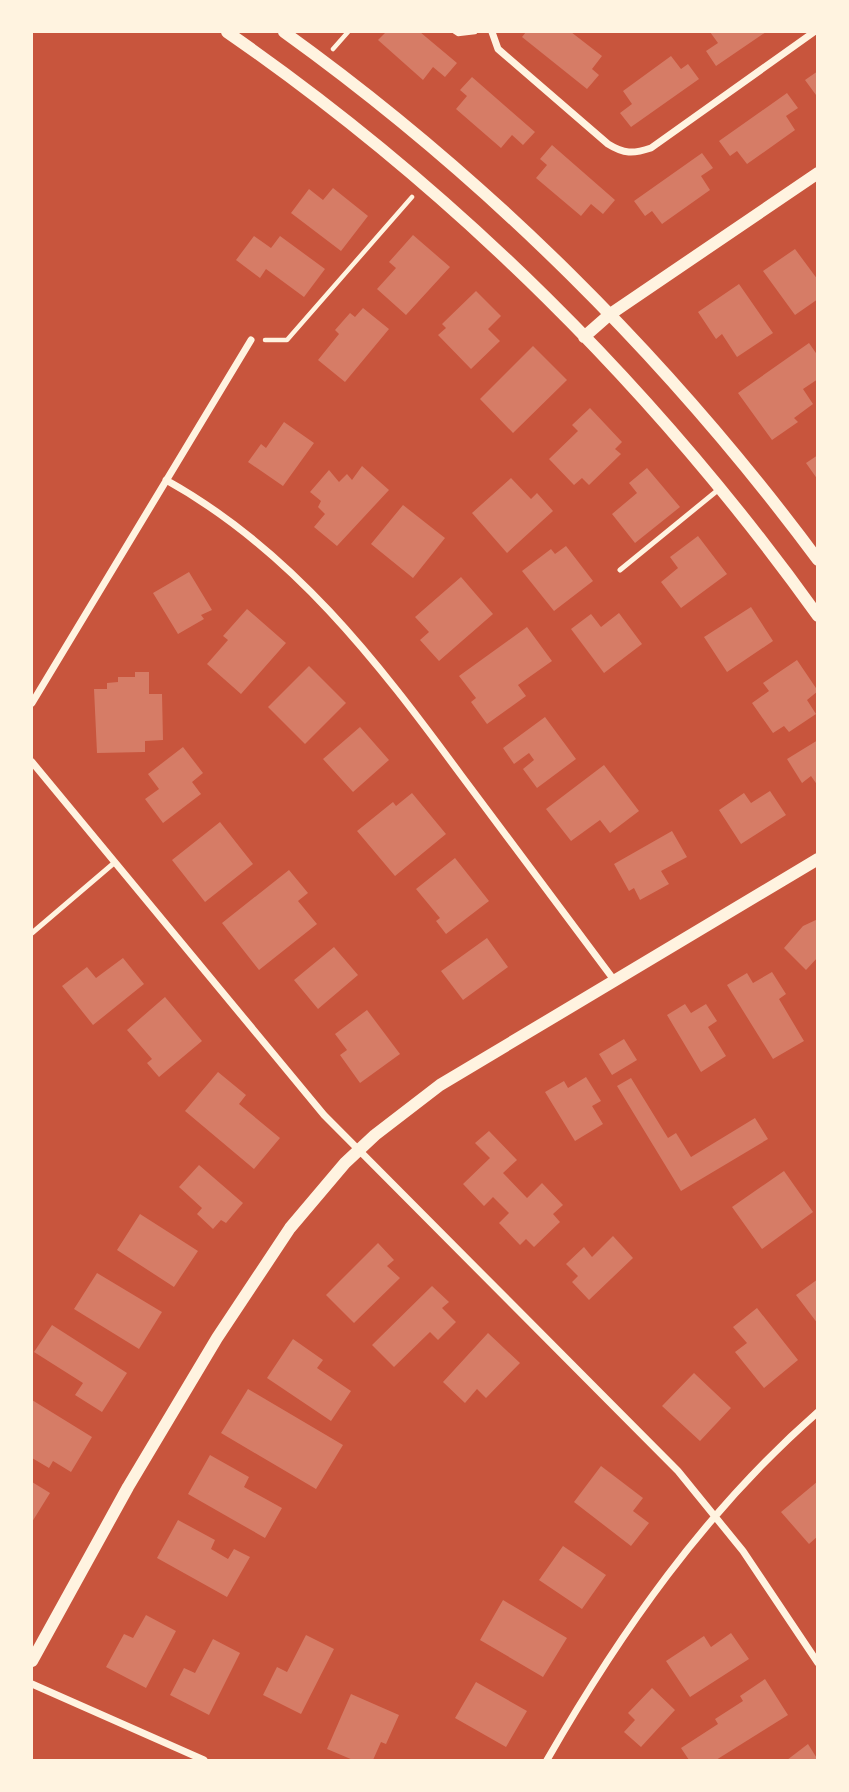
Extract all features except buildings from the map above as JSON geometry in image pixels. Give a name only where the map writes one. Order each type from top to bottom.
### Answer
[{"type":"street","points":[[227,32],[342,116],[485,237],[584,337],[719,490],[817,616]]},
{"type":"street","points":[[284,32],[363,90],[461,171],[545,249],[609,314],[719,439],[817,560]]},
{"type":"street","points":[[492,32],[498,49],[598,135],[622,152],[636,153],[651,148],[814,32]]},
{"type":"street","points":[[584,337],[609,314],[817,173]]},
{"type":"street","points":[[32,703],[251,340]]},
{"type":"street","points":[[166,480],[201,499],[266,548],[342,623],[398,689],[614,980]]},
{"type":"street","points":[[32,762],[324,1115],[664,1457],[714,1514],[755,1569],[817,1662]]},
{"type":"street","points":[[32,1661],[144,1458],[241,1302],[290,1228],[317,1194],[359,1150],[440,1085],[817,859]]},
{"type":"street","points":[[547,1760],[624,1634],[714,1514],[817,1412]]},
{"type":"street","points":[[32,1684],[204,1760]]},
{"type":"lane","points":[[620,570],[719,490]]},
{"type":"lane","points":[[32,933],[114,863]]},
{"type":"path","points":[[455,32],[475,32]]},
{"type":"path","points":[[251,340],[287,340],[424,183]]}]
